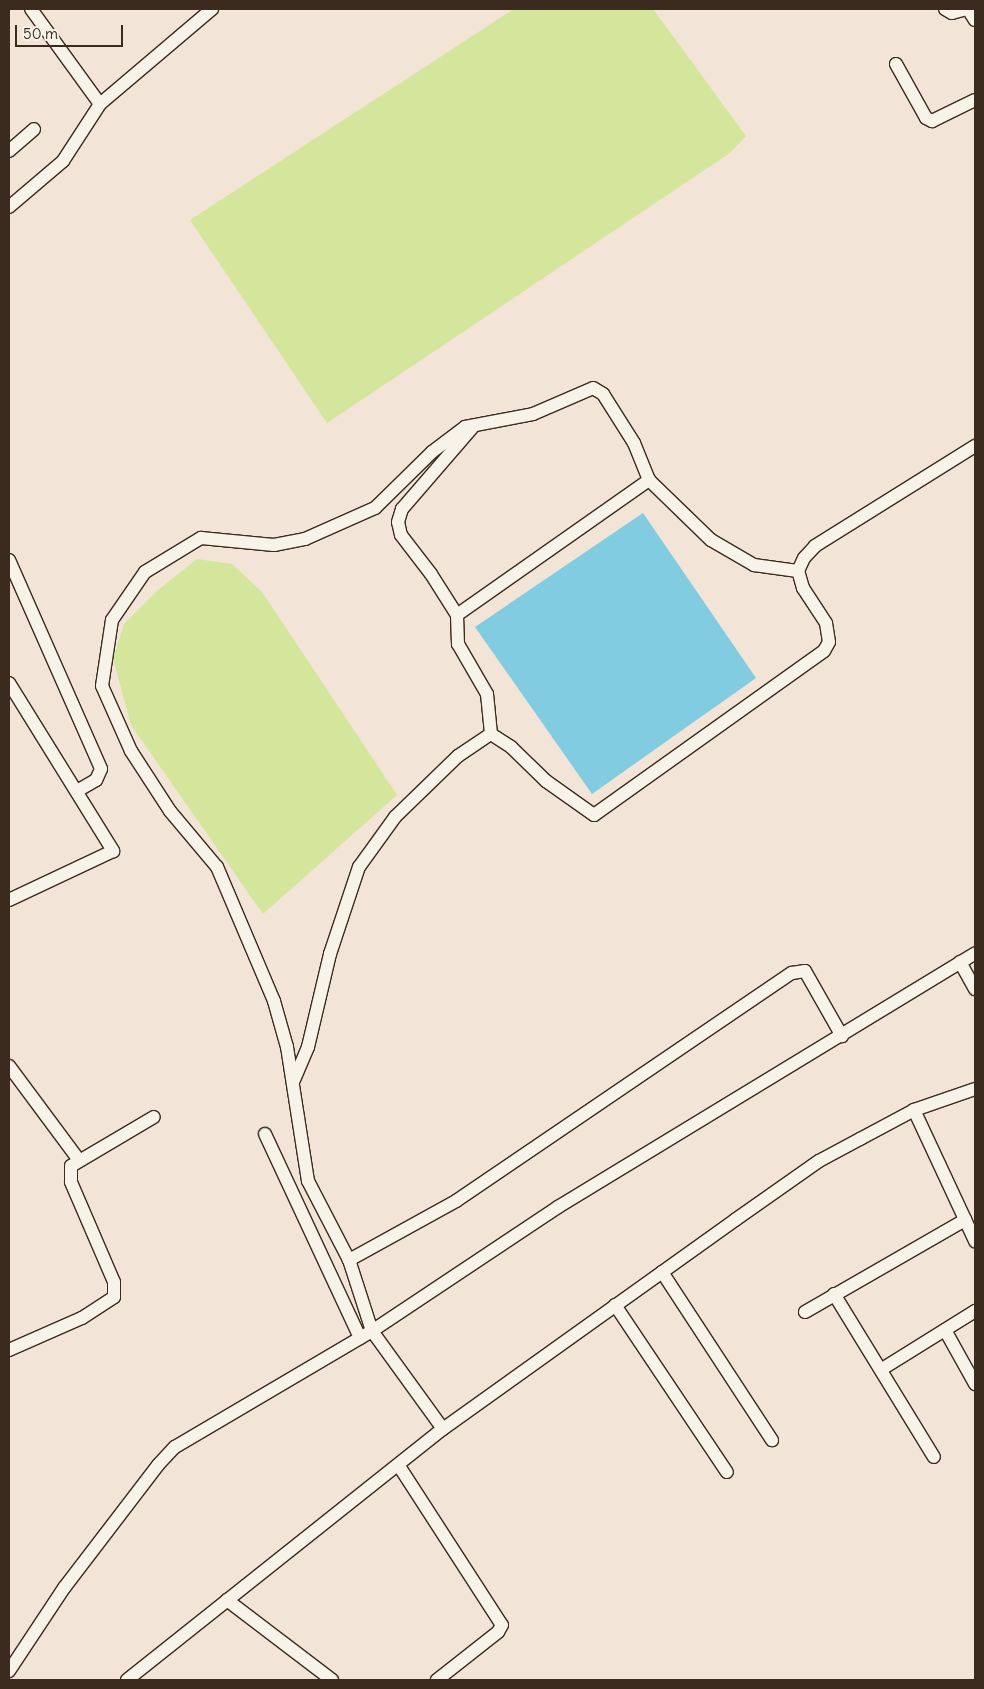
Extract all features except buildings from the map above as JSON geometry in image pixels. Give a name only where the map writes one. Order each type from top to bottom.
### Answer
[{"type":"street","points":[[31,9],[100,104]]},
{"type":"street","points":[[9,207],[63,161],[100,104],[212,9]]},
{"type":"street","points":[[945,9],[952,12],[967,9],[975,20]]},
{"type":"street","points":[[896,64],[926,118],[932,121],[975,100]]},
{"type":"street","points":[[9,151],[34,129]]},
{"type":"street","points":[[442,1429],[372,1331],[349,1260],[308,1181],[294,1080],[274,1001],[217,867],[170,811],[131,751],[102,686],[112,620],[145,572],[201,538],[274,545],[305,539],[376,508],[432,452],[465,426],[532,414],[592,388],[602,394],[634,443],[650,480],[711,540],[754,565],[798,571]]},
{"type":"street","points":[[475,425],[402,509],[398,522],[401,535],[431,574],[457,615],[458,644],[487,694],[491,734]]},
{"type":"street","points":[[491,734],[511,747],[546,781],[594,815],[824,650],[830,642],[826,623],[803,588],[798,571],[804,558],[815,546],[975,446]]},
{"type":"street","points":[[457,615],[650,480]]},
{"type":"street","points":[[9,560],[101,769],[96,780],[77,791]]},
{"type":"street","points":[[9,684],[113,851],[9,900]]},
{"type":"street","points":[[294,1080],[308,1046],[330,954],[359,867],[395,816],[458,756],[491,734]]},
{"type":"street","points":[[9,1671],[64,1588],[158,1465],[175,1447],[372,1331],[558,1207],[842,1036],[975,953]]},
{"type":"street","points":[[960,962],[975,989]]},
{"type":"street","points":[[349,1260],[456,1201],[792,973],[805,971],[842,1036]]},
{"type":"street","points":[[9,1066],[78,1159]]},
{"type":"street","points":[[127,1680],[399,1466],[442,1429],[819,1161],[914,1110],[975,1089]]},
{"type":"street","points":[[914,1110],[975,1241]]},
{"type":"street","points":[[9,1350],[82,1318],[114,1296],[116,1291],[71,1182],[71,1166],[78,1159],[154,1117]]},
{"type":"street","points":[[264,1134],[360,1338]]},
{"type":"street","points":[[805,1312],[965,1220]]},
{"type":"street","points":[[662,1272],[772,1440]]},
{"type":"street","points":[[834,1294],[882,1369],[934,1457]]},
{"type":"street","points":[[615,1305],[727,1472]]},
{"type":"street","points":[[882,1369],[975,1311]]},
{"type":"street","points":[[945,1330],[975,1384]]},
{"type":"street","points":[[399,1466],[502,1625],[498,1632],[437,1680]]},
{"type":"street","points":[[227,1600],[332,1680]]},
{"type":"green space","points":[[514,9],[653,9],[746,136],[730,153],[327,423],[190,220]]},
{"type":"green space","points":[[197,559],[232,564],[262,592],[397,795],[263,914],[131,725],[113,659],[124,624],[158,590]]},
{"type":"water","points":[[643,513],[756,678],[592,794],[475,627]]}]
